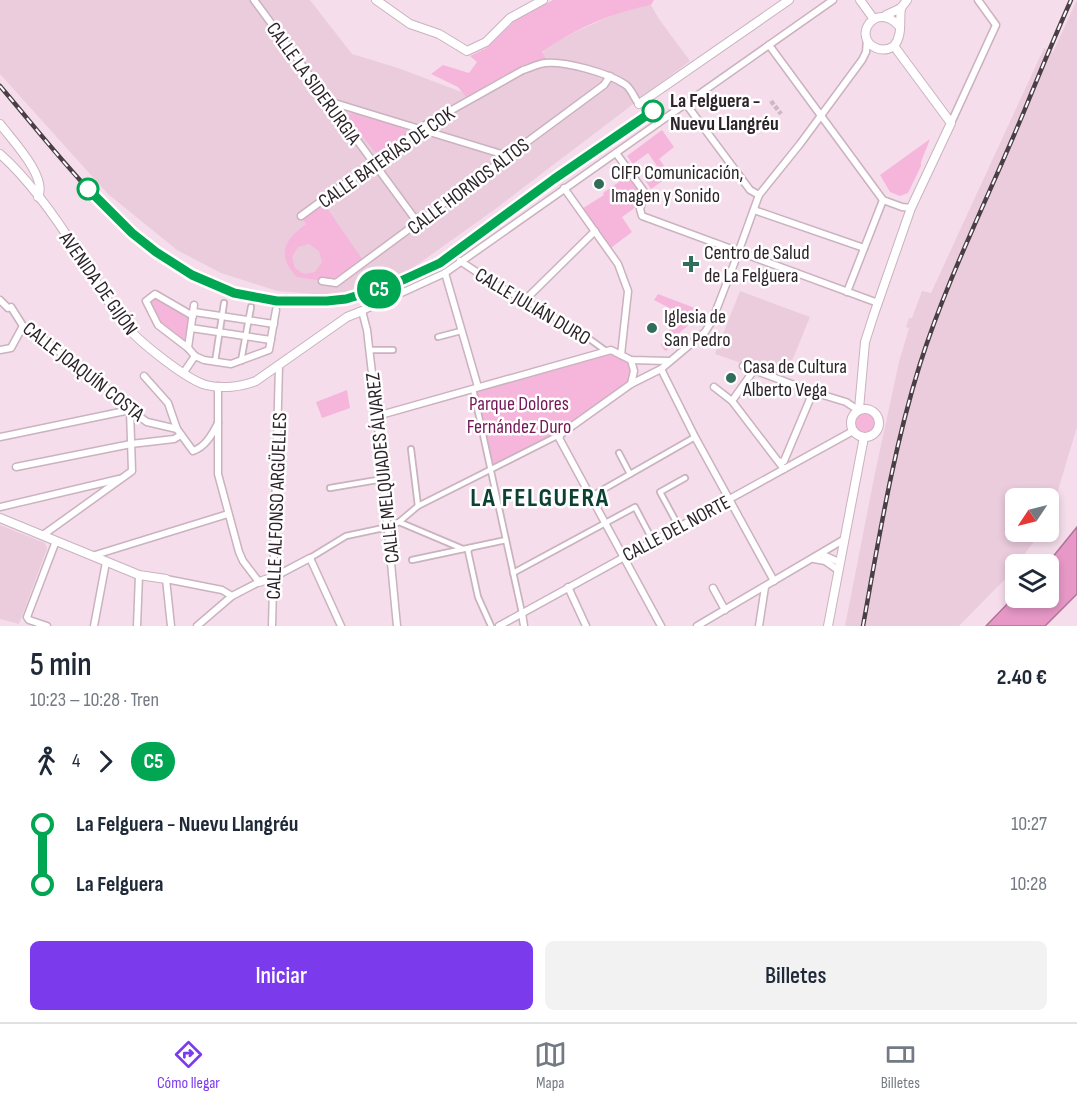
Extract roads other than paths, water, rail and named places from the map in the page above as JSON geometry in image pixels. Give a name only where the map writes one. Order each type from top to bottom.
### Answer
[{"type":"street","name":"CALLE LA SIDERURGIA","points":[[254,0],[418,223]]},
{"type":"street","points":[[376,0],[410,24],[439,34],[467,51],[480,46],[510,18],[543,0]]},
{"type":"street","points":[[639,104],[789,0]]},
{"type":"street","points":[[259,582],[239,552],[218,474],[218,386],[239,386],[265,376],[347,317],[445,273],[833,0]]},
{"type":"street","points":[[860,0],[873,18]]},
{"type":"street","points":[[899,27],[902,8],[907,0]]},
{"type":"street","points":[[862,377],[865,401],[869,409],[879,418],[877,431],[864,437],[853,431],[850,423],[852,416],[858,410],[866,342],[878,303],[911,208],[996,25],[978,0]]},
{"type":"street","points":[[197,626],[232,596],[274,577],[346,537],[388,527],[399,522],[418,506],[561,434],[631,384],[661,369],[705,332],[739,252],[759,195],[862,60],[866,52],[868,22],[902,8]]},
{"type":"street","points":[[862,60],[894,46],[901,33],[893,18],[886,15]]},
{"type":"street","points":[[867,40],[873,47],[882,50]]},
{"type":"street","points":[[769,45],[883,200],[911,208]]},
{"type":"street","points":[[894,46],[951,123]]},
{"type":"street","name":"CALLE BATERÍAS DE COK","points":[[301,216],[420,129],[523,70],[536,65],[548,63],[569,65],[610,76],[627,86],[639,104]]},
{"type":"street","name":"CALLE HORNOS ALTOS","points":[[322,281],[336,283],[604,85],[610,76]]},
{"type":"street","name":"CALLE BATERÍAS DE COK","points":[[634,95],[646,98]]},
{"type":"street","points":[[328,101],[508,156]]},
{"type":"street","points":[[686,104],[750,190],[759,195]]},
{"type":"street","points":[[0,124],[34,170],[39,182],[38,197]]},
{"type":"street","points":[[616,153],[645,193],[639,212],[645,218],[878,303]]},
{"type":"street","name":"AVENIDA DE GIJÓN","points":[[0,154],[17,169],[75,247],[127,328],[184,372],[203,384],[218,386]]},
{"type":"street","points":[[564,188],[618,264],[628,291],[621,355]]},
{"type":"street","points":[[847,292],[883,200]]},
{"type":"street","points":[[754,210],[864,248]]},
{"type":"street","points":[[525,300],[595,231]]},
{"type":"street","name":"CALLE JULIÁN DURO","points":[[460,261],[501,288],[609,351],[631,360],[669,361]]},
{"type":"street","points":[[445,273],[475,388],[490,470],[524,626]]},
{"type":"street","points":[[274,324],[194,311],[155,294],[146,302],[158,325],[195,356],[204,360],[231,364],[268,350],[271,340],[274,324],[276,310]]},
{"type":"street","name":"CALLE JOAQUÍN COSTA","points":[[0,300],[8,308],[11,307],[23,326],[34,332],[92,379],[120,396],[130,410],[147,422],[179,432],[194,452],[211,437],[219,420]]},
{"type":"street","points":[[215,362],[224,303]]},
{"type":"street","points":[[241,361],[251,307]]},
{"type":"street","points":[[188,348],[194,311]]},
{"type":"street","name":"CALLE MELQUIADES ÁLVAREZ","points":[[362,311],[367,330],[377,416],[397,626]]},
{"type":"street","points":[[0,350],[11,348],[23,326]]},
{"type":"street","points":[[191,328],[271,340]]},
{"type":"street","points":[[438,337],[461,331]]},
{"type":"street","points":[[369,350],[393,350]]},
{"type":"street","points":[[377,416],[609,351]]},
{"type":"street","points":[[184,372],[195,356]]},
{"type":"street","points":[[631,360],[634,371],[631,384]]},
{"type":"street","name":"CALLE ALFONSO ARGÜELLES","points":[[272,626],[279,366]]},
{"type":"street","points":[[742,366],[846,402],[858,410],[869,409]]},
{"type":"street","points":[[661,369],[695,437],[774,581]]},
{"type":"street","points":[[732,401],[754,370]]},
{"type":"street","points":[[16,467],[131,444],[174,439],[179,432],[168,403],[144,376]]},
{"type":"street","name":"CALLE ALFONSO ARGÜELLES","points":[[265,376],[270,377],[279,386]]},
{"type":"street","points":[[714,387],[732,401],[784,470]]},
{"type":"street","points":[[779,462],[784,461],[786,457],[813,392]]},
{"type":"street","points":[[846,402],[859,395]]},
{"type":"street","points":[[0,437],[130,410],[133,468],[43,535]]},
{"type":"street","name":"CALLE DEL NORTE","points":[[499,626],[853,431]]},
{"type":"street","points":[[561,434],[560,442],[661,626]]},
{"type":"street","points":[[590,497],[695,437]]},
{"type":"street","points":[[828,626],[864,437]]},
{"type":"street","points":[[411,449],[418,506]]},
{"type":"street","points":[[619,453],[630,474]]},
{"type":"street","points":[[786,457],[794,464]]},
{"type":"street","points":[[0,507],[122,478]]},
{"type":"street","points":[[679,527],[660,492],[685,478]]},
{"type":"street","points":[[330,488],[383,479]]},
{"type":"street","points":[[513,573],[635,507],[653,541]]},
{"type":"street","points":[[92,556],[228,514]]},
{"type":"street","points":[[0,518],[139,575],[222,590],[232,596]]},
{"type":"street","points":[[399,522],[463,549]]},
{"type":"street","points":[[412,560],[506,540]]},
{"type":"street","points":[[697,626],[825,553],[843,540]]},
{"type":"street","points":[[47,626],[29,620],[27,617],[57,541]]},
{"type":"street","points":[[470,548],[468,551],[478,597],[491,626]]},
{"type":"street","points":[[825,553],[839,563]]},
{"type":"street","points":[[310,558],[340,626]]},
{"type":"street","points":[[814,559],[839,563]]},
{"type":"street","points":[[94,626],[106,562]]},
{"type":"street","points":[[137,626],[139,575]]},
{"type":"street","points":[[166,579],[171,626]]},
{"type":"street","points":[[568,587],[586,626]]},
{"type":"street","points":[[759,626],[765,587]]},
{"type":"street","points":[[713,588],[725,610]]},
{"type":"tunnel","points":[[771,101],[781,114]]},
{"type":"railway","points":[[863,626],[894,461],[920,364],[956,267],[1071,0]]},
{"type":"railway","points":[[0,86],[65,164],[112,213],[163,257],[192,275]]},
{"type":"train","name":"C5","points":[[88,189],[132,233],[156,252],[192,275],[234,293],[277,301],[346,299],[392,285],[440,263],[554,179],[653,111]]},
{"type":"place","name":"La Felguera - Nuevu Llangréu","points":[[653,111]]},
{"type":"place","name":"CIFP Comunicación, Imagen y Sonido","points":[[599,184]]},
{"type":"place","name":"Centro de Salud de La Felguera","points":[[691,264]]},
{"type":"place","name":"Iglesia de San Pedro","points":[[652,328]]},
{"type":"place","name":"Casa de Cultura Alberto Vega","points":[[731,378]]},
{"type":"district","name":"LA FELGUERA","points":[[540,497]]},
{"type":"park label","name":"Parque Dolores Fernández Duro","points":[[519,414]]}]
